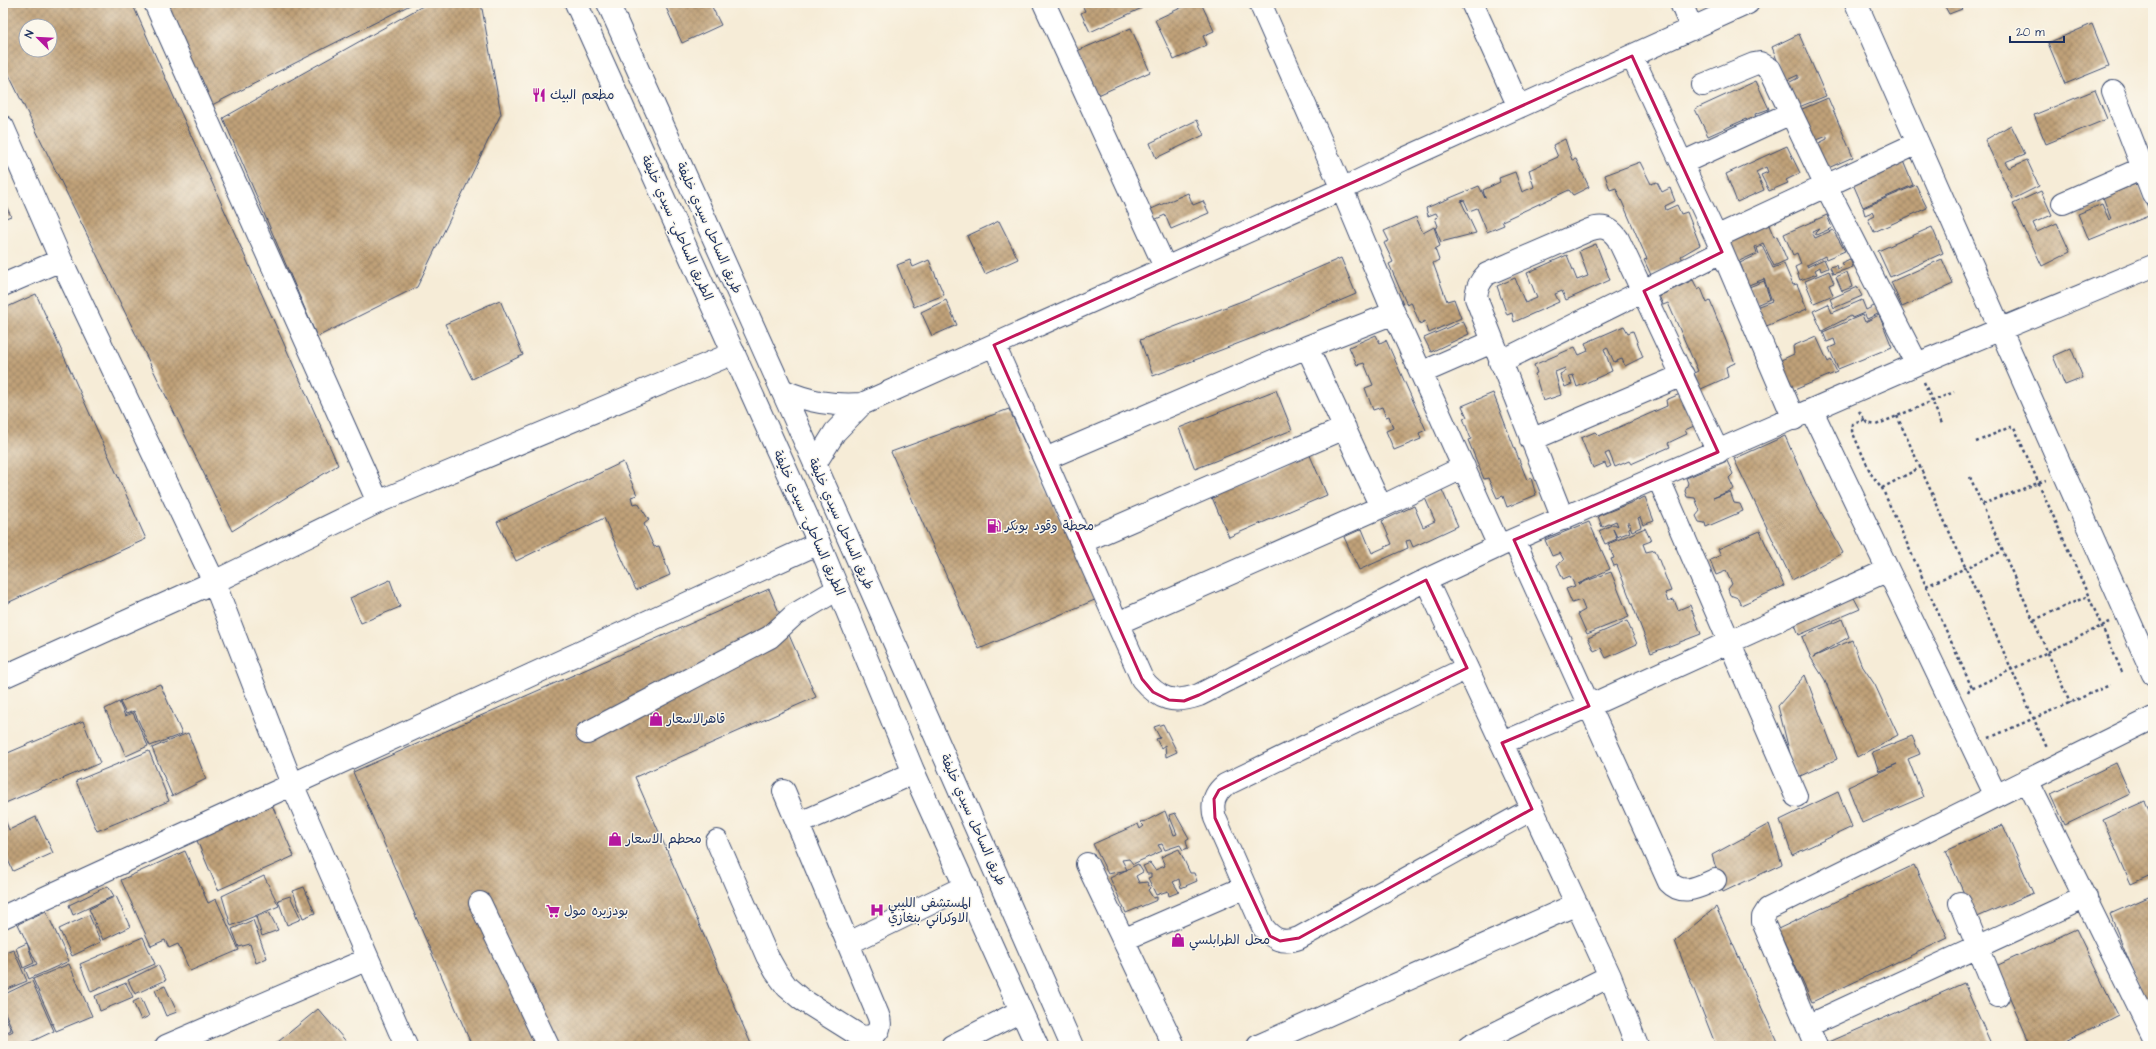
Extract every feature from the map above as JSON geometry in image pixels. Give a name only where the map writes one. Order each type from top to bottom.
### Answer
[{"type":"main road","points":[[155,3],[378,502]]},
{"type":"main road","name":"الطريق الساحلي- سيدي خليفة","points":[[576,3],[819,543],[914,773],[1037,1046]]},
{"type":"main road","name":"طريق الساحل سيدي خليفة","points":[[608,3],[815,464],[1072,1046]]},
{"type":"main road","points":[[1044,3],[1165,267]]},
{"type":"main road","points":[[1260,3],[1342,189],[1394,313],[1464,467],[1507,543],[1589,706],[1669,882],[1678,889],[1689,890],[1715,880]]},
{"type":"main road","points":[[1472,3],[1519,107]]},
{"type":"main road","points":[[1681,3],[1692,29]]},
{"type":"main road","points":[[782,390],[800,398],[821,403],[841,406],[862,404],[1342,189],[1748,3]]},
{"type":"main road","points":[[1856,3],[2153,674]]},
{"type":"main road","points":[[1632,56],[1719,245],[1803,415],[1888,570],[1996,796]]},
{"type":"main road","points":[[1703,85],[1748,66],[1760,64],[1770,69],[1826,186],[1917,364]]},
{"type":"main road","points":[[2113,91],[2153,194]]},
{"type":"main road","points":[[1682,163],[1791,113]]},
{"type":"main road","points":[[3,127],[61,260],[214,582],[292,784],[406,1046]]},
{"type":"main road","points":[[1500,362],[1644,291],[1719,245],[1826,186],[1918,143]]},
{"type":"main road","points":[[2063,203],[2143,168]]},
{"type":"main road","points":[[1563,519],[1492,342],[1476,298],[1477,288],[1481,280],[1487,274],[1597,227],[1605,228],[1613,232],[1644,291],[1718,452]]},
{"type":"main road","points":[[3,286],[61,260]]},
{"type":"main road","points":[[994,345],[1142,679],[1153,692],[1169,700],[1184,701],[1199,695],[1426,580],[1507,543],[1849,395],[1917,364],[2153,266]]},
{"type":"main road","points":[[1045,459],[1307,347],[1394,313]]},
{"type":"main road","points":[[1421,373],[1492,342]]},
{"type":"main road","points":[[1307,347],[1381,507]]},
{"type":"main road","points":[[3,677],[214,582],[378,502],[734,353]]},
{"type":"main road","points":[[1531,440],[1683,375]]},
{"type":"main road","points":[[815,464],[835,432],[862,404]]},
{"type":"main road","points":[[1082,542],[1345,428]]},
{"type":"main road","points":[[1118,623],[1381,507],[1464,467]]},
{"type":"main road","points":[[1658,477],[1796,796]]},
{"type":"main road","points":[[3,916],[819,543]]},
{"type":"main road","points":[[1502,743],[1589,706],[1888,570]]},
{"type":"main road","points":[[1426,580],[1610,976],[1637,1046]]},
{"type":"main road","points":[[587,733],[770,636],[794,615],[838,589]]},
{"type":"main road","points":[[1467,668],[1225,785],[1219,790],[1214,799],[1212,809],[1214,818],[1263,927],[1270,936],[1280,941],[1290,941],[1532,809]]},
{"type":"main road","points":[[1816,1046],[1763,922],[1768,909],[2153,718]]},
{"type":"main road","points":[[798,824],[914,773]]},
{"type":"main road","points":[[2027,780],[2086,897],[2153,1036]]},
{"type":"main road","points":[[717,841],[767,956],[776,972],[788,987],[801,999],[860,1036],[868,1038],[875,1035],[880,1029],[881,1022],[849,942],[784,791]]},
{"type":"main road","points":[[1088,864],[1174,1046]]},
{"type":"main road","points":[[849,942],[880,929],[966,886]]},
{"type":"main road","points":[[1123,940],[1246,887]]},
{"type":"main road","points":[[1807,1026],[2086,897]]},
{"type":"main road","points":[[480,903],[548,1046]]},
{"type":"main road","points":[[1960,903],[1998,996]]},
{"type":"main road","points":[[1258,1046],[1290,1039],[1577,904]]},
{"type":"main road","points":[[166,1046],[188,1042],[368,959]]},
{"type":"main road","points":[[1470,1046],[1610,976]]},
{"type":"main road","points":[[952,1046],[1021,1011]]},
{"type":"main road","points":[[2140,1046],[2153,1040]]},
{"type":"path","points":[[1917,364],[1942,424]]},
{"type":"path","points":[[1849,395],[1864,420],[1872,425],[1876,425],[1954,392]]},
{"type":"path","points":[[1897,416],[2056,767]]},
{"type":"path","points":[[1864,420],[1853,424],[1852,431],[1871,474],[1882,488],[1972,688]]},
{"type":"path","points":[[1976,442],[2013,426],[2122,672]]},
{"type":"path","points":[[1882,488],[1920,467]]},
{"type":"path","points":[[1983,504],[2064,473]]},
{"type":"path","points":[[1970,477],[2070,703]]},
{"type":"path","points":[[1926,586],[2003,552]]},
{"type":"path","points":[[2034,620],[2088,596]]},
{"type":"path","points":[[1967,697],[1968,692],[1972,688],[2126,614]]},
{"type":"path","points":[[1984,735],[1988,738],[1992,738],[2110,685]]},
{"type":"highlighted area","points":[[1632,56],[1722,252],[1644,291],[1718,452],[1514,540],[1589,706],[1502,743],[1532,809],[1299,938],[1280,941],[1270,936],[1215,818],[1214,799],[1219,790],[1467,668],[1426,580],[1199,695],[1184,701],[1169,700],[1153,692],[1142,679],[994,345]]},
{"type":"building","points":[[3,3],[132,3],[338,465],[232,531],[3,63]]},
{"type":"building","points":[[164,3],[414,3],[206,108]]},
{"type":"building","points":[[428,3],[481,3],[501,114],[417,287],[317,337],[223,118]]},
{"type":"building","points":[[664,3],[710,3],[721,25],[682,43]]},
{"type":"building","points":[[1081,3],[1140,3],[1142,8],[1090,32],[1081,13],[1085,11]]},
{"type":"building","points":[[1191,3],[1201,3],[1214,31],[1203,36],[1207,45],[1174,60],[1155,20]]},
{"type":"building","points":[[1943,3],[1962,3],[1958,5],[1962,9],[1949,14]]},
{"type":"building","points":[[2092,24],[2109,66],[2065,84],[2048,43]]},
{"type":"building","points":[[1131,28],[1150,72],[1096,96],[1077,51]]},
{"type":"building","points":[[1799,34],[1826,96],[1799,107],[1786,84],[1798,78],[1798,75],[1785,81],[1772,47]]},
{"type":"building","points":[[1756,81],[1769,109],[1755,114],[1756,119],[1749,123],[1746,119],[1708,136],[1695,109]]},
{"type":"building","points":[[2095,90],[2107,119],[2046,144],[2034,115]]},
{"type":"building","points":[[1828,98],[1853,157],[1826,169],[1815,145],[1827,139],[1827,136],[1812,142],[1800,110]]},
{"type":"building","points":[[1197,120],[1204,135],[1156,158],[1150,143]]},
{"type":"building","points":[[2011,125],[2025,154],[2005,162],[2009,168],[2027,160],[2039,186],[2013,199],[1985,140]]},
{"type":"building","points":[[1565,139],[1572,160],[1576,159],[1589,187],[1573,195],[1569,190],[1502,221],[1504,225],[1487,232],[1477,208],[1469,211],[1464,200],[1461,201],[1476,233],[1441,242],[1435,228],[1438,226],[1435,218],[1438,217],[1436,213],[1428,216],[1426,208],[1479,186],[1485,198],[1483,190],[1500,182],[1499,178],[1515,172],[1522,192],[1534,187],[1529,170],[1558,157],[1553,145]]},
{"type":"building","points":[[1787,146],[1800,173],[1786,180],[1788,183],[1769,191],[1761,175],[1768,172],[1766,167],[1756,172],[1764,190],[1737,202],[1726,174]]},
{"type":"building","points":[[1903,161],[1913,185],[1863,207],[1853,184]]},
{"type":"building","points":[[1640,162],[1651,184],[1657,182],[1662,192],[1670,188],[1675,201],[1665,206],[1666,210],[1677,205],[1681,214],[1687,212],[1700,245],[1681,256],[1685,265],[1678,263],[1651,275],[1644,260],[1647,259],[1616,188],[1610,190],[1605,175]]},
{"type":"building","points":[[2138,183],[2151,215],[2089,240],[2078,214],[2102,204],[2109,220],[2111,219],[2103,197]]},
{"type":"building","points":[[1916,185],[1927,208],[1874,232],[1868,219],[1874,216],[1872,212],[1865,215],[1863,208]]},
{"type":"building","points":[[2041,191],[2052,215],[2033,223],[2037,232],[2057,223],[2070,252],[2042,266],[2013,204]]},
{"type":"building","points":[[1188,193],[1193,205],[1203,201],[1209,213],[1171,229],[1165,215],[1154,220],[1149,210]]},
{"type":"building","points":[[3,200],[11,216],[3,219]]},
{"type":"building","points":[[1827,215],[1832,228],[1816,235],[1815,233],[1819,229],[1812,232],[1815,238],[1833,230],[1845,251],[1826,259],[1825,256],[1807,265],[1807,267],[1824,259],[1828,268],[1821,271],[1820,267],[1815,270],[1817,274],[1800,280],[1795,267],[1801,264],[1797,253],[1793,255],[1784,234]]},
{"type":"building","points":[[1416,217],[1423,233],[1434,227],[1440,246],[1435,249],[1439,260],[1433,263],[1447,301],[1454,299],[1461,318],[1429,333],[1425,321],[1420,324],[1411,302],[1407,305],[1389,264],[1393,262],[1384,243],[1389,241],[1384,231]]},
{"type":"building","points":[[999,221],[1018,259],[985,274],[967,236]]},
{"type":"building","points":[[1768,223],[1774,237],[1777,236],[1787,260],[1774,266],[1763,243],[1755,247],[1757,253],[1737,262],[1727,242]]},
{"type":"building","points":[[1932,227],[1943,253],[1890,277],[1878,251]]},
{"type":"building","points":[[1596,244],[1610,280],[1566,300],[1562,291],[1555,294],[1559,302],[1514,322],[1512,313],[1507,315],[1497,286],[1515,278],[1525,303],[1537,298],[1527,273],[1567,255],[1577,280],[1588,276],[1579,251]]},
{"type":"building","points":[[1762,246],[1773,268],[1784,264],[1793,285],[1797,284],[1807,309],[1764,327],[1756,307],[1772,301],[1764,279],[1746,286],[1743,277],[1745,276],[1740,263],[1759,254],[1757,248]]},
{"type":"building","points":[[1341,258],[1356,294],[1255,337],[1153,376],[1140,340],[1242,301]]},
{"type":"building","points":[[1850,259],[1853,267],[1833,274],[1830,267],[1836,265],[1837,269],[1843,266],[1841,263]]},
{"type":"building","points":[[1942,259],[1953,284],[1902,307],[1891,282]]},
{"type":"building","points":[[910,260],[913,267],[929,260],[944,295],[914,307],[897,265]]},
{"type":"building","points":[[1829,271],[1834,283],[1829,285],[1833,295],[1814,303],[1805,281]]},
{"type":"building","points":[[1847,272],[1852,287],[1842,291],[1836,277]]},
{"type":"building","points":[[1693,280],[1698,290],[1701,288],[1707,303],[1710,301],[1735,363],[1726,367],[1728,377],[1701,389],[1694,373],[1698,371],[1668,303],[1663,305],[1659,296]]},
{"type":"building","points":[[1764,281],[1770,299],[1756,305],[1749,287]]},
{"type":"building","points":[[1857,287],[1862,296],[1834,308],[1830,299]]},
{"type":"building","points":[[36,294],[146,539],[3,605],[3,309]]},
{"type":"building","points":[[500,300],[523,355],[472,379],[445,324]]},
{"type":"building","points":[[946,300],[957,325],[932,336],[921,312]]},
{"type":"building","points":[[1862,300],[1866,310],[1876,305],[1880,313],[1867,319],[1864,313],[1852,318],[1851,316],[1822,331],[1813,311],[1828,304],[1832,313]]},
{"type":"building","points":[[1862,315],[1865,322],[1879,315],[1892,347],[1838,369],[1829,348],[1836,345],[1834,339],[1827,342],[1823,332]]},
{"type":"building","points":[[1463,321],[1469,334],[1431,352],[1424,338]]},
{"type":"building","points":[[1624,326],[1628,333],[1633,331],[1643,357],[1625,366],[1622,359],[1614,362],[1607,347],[1604,349],[1612,371],[1577,387],[1573,375],[1569,376],[1572,384],[1565,387],[1560,374],[1566,371],[1565,368],[1555,372],[1561,395],[1543,401],[1535,374],[1537,373],[1534,365],[1575,347],[1579,355],[1588,351],[1585,343]]},
{"type":"building","points":[[1376,335],[1380,343],[1386,340],[1426,430],[1419,433],[1421,439],[1394,450],[1386,431],[1393,428],[1389,416],[1386,417],[1382,407],[1373,410],[1365,388],[1373,385],[1364,363],[1357,365],[1349,347]]},
{"type":"building","points":[[1816,336],[1828,362],[1831,360],[1837,372],[1792,391],[1779,361],[1794,354],[1793,346]]},
{"type":"building","points":[[2071,348],[2083,378],[2065,385],[2053,356]]},
{"type":"building","points":[[1276,390],[1292,430],[1195,469],[1179,428]]},
{"type":"building","points":[[1493,393],[1527,480],[1531,478],[1536,495],[1507,507],[1503,496],[1497,498],[1488,478],[1484,479],[1468,440],[1471,439],[1463,418],[1467,417],[1462,406]]},
{"type":"building","points":[[1680,394],[1694,426],[1685,430],[1687,434],[1668,443],[1670,447],[1631,464],[1629,461],[1615,467],[1609,452],[1605,454],[1611,466],[1607,468],[1605,463],[1593,468],[1581,438],[1595,432],[1599,436],[1667,406],[1666,400]]},
{"type":"building","name":"محطة وقود بوبكر","points":[[1009,409],[1097,599],[979,649],[891,452]]},
{"type":"building","points":[[1785,436],[1806,484],[1843,553],[1792,580],[1734,459]]},
{"type":"building","points":[[1309,453],[1327,495],[1229,537],[1211,495]]},
{"type":"building","points":[[1727,461],[1733,474],[1729,478],[1734,489],[1713,498],[1730,492],[1734,503],[1740,504],[1743,511],[1706,527],[1705,523],[1699,522],[1696,516],[1700,511],[1695,498],[1687,497],[1685,491],[1688,483],[1686,478]]},
{"type":"building","points":[[623,462],[637,495],[631,497],[633,504],[638,503],[649,520],[644,524],[654,547],[659,546],[670,575],[636,590],[604,518],[516,561],[497,522]]},
{"type":"building","points":[[1442,490],[1458,526],[1413,547],[1410,540],[1406,541],[1408,548],[1359,570],[1344,537],[1362,529],[1372,553],[1392,544],[1382,521],[1414,506],[1423,527],[1435,521],[1425,498]]},
{"type":"building","points":[[1645,497],[1654,521],[1643,525],[1640,517],[1638,518],[1641,527],[1632,531],[1629,523],[1627,523],[1630,532],[1617,537],[1613,529],[1617,539],[1605,544],[1599,531],[1614,524],[1618,526],[1616,521],[1602,527],[1598,516]]},
{"type":"building","points":[[1589,522],[1610,569],[1578,584],[1611,572],[1629,617],[1587,634],[1578,614],[1585,610],[1581,600],[1572,603],[1566,589],[1575,586],[1570,576],[1563,579],[1557,565],[1564,560],[1560,553],[1552,556],[1545,540]]},
{"type":"building","points":[[1645,528],[1651,541],[1643,544],[1646,552],[1655,550],[1671,591],[1665,593],[1668,602],[1674,600],[1678,610],[1690,605],[1701,634],[1651,653],[1617,565],[1614,566],[1611,559],[1614,558],[1608,544]]},
{"type":"building","points":[[1760,531],[1784,586],[1741,605],[1738,598],[1730,595],[1728,589],[1732,584],[1726,571],[1716,575],[1710,560],[1721,555],[1718,549]]},
{"type":"building","points":[[390,580],[400,607],[361,623],[350,598]]},
{"type":"building","name":"بودزيره مول","points":[[769,589],[816,697],[635,777],[752,1046],[472,1046],[353,772]]},
{"type":"building","points":[[1853,596],[1860,609],[1799,635],[1794,622]]},
{"type":"building","points":[[1842,619],[1849,637],[1813,657],[1852,640],[1861,664],[1875,685],[1898,735],[1857,757],[1825,680],[1811,658],[1802,637]]},
{"type":"building","points":[[1627,621],[1637,644],[1606,658],[1601,648],[1594,651],[1588,638]]},
{"type":"building","points":[[1805,675],[1837,759],[1796,778],[1778,706]]},
{"type":"building","points":[[160,684],[182,734],[150,746],[134,711],[126,714],[120,702]]},
{"type":"building","points":[[119,702],[125,716],[133,713],[148,746],[126,756],[105,709]]},
{"type":"building","points":[[83,721],[100,763],[3,804],[3,755]]},
{"type":"building","points":[[1163,724],[1177,752],[1166,757],[1165,745],[1161,748],[1156,739],[1160,738],[1154,727]]},
{"type":"building","points":[[188,733],[206,779],[172,796],[152,748]]},
{"type":"building","points":[[1912,736],[1920,754],[1908,759],[1923,797],[1862,823],[1848,787],[1897,764],[1879,771],[1872,752]]},
{"type":"building","points":[[149,751],[169,801],[97,831],[76,781]]},
{"type":"building","points":[[2116,763],[2130,794],[2065,825],[2051,794]]},
{"type":"building","points":[[1838,792],[1852,827],[1792,855],[1780,820]]},
{"type":"building","points":[[2145,801],[2153,818],[2153,874],[2131,884],[2103,820]]},
{"type":"building","points":[[272,805],[294,856],[218,890],[195,836]]},
{"type":"building","points":[[1165,811],[1174,835],[1177,834],[1169,815],[1175,813],[1189,838],[1186,840],[1188,848],[1183,850],[1180,845],[1165,850],[1162,844],[1158,845],[1162,851],[1133,864],[1129,859],[1122,860],[1127,870],[1108,874],[1093,844],[1138,824],[1140,829],[1144,826],[1140,822],[1146,821]]},
{"type":"building","points":[[3,815],[9,830],[36,817],[53,853],[13,871],[3,849]]},
{"type":"building","points":[[1769,824],[1782,864],[1723,892],[1712,855]]},
{"type":"building","points":[[2003,825],[2033,893],[1975,918],[1945,851]]},
{"type":"building","points":[[1179,849],[1190,873],[1194,873],[1197,881],[1181,888],[1179,879],[1173,882],[1179,892],[1169,896],[1168,891],[1156,895],[1148,878],[1151,877],[1151,874],[1147,874],[1143,866],[1150,863],[1155,870],[1165,866],[1161,857]]},
{"type":"building","points":[[185,851],[208,903],[216,899],[239,950],[190,971],[178,944],[169,948],[165,940],[151,946],[121,880]]},
{"type":"building","points":[[1138,864],[1143,872],[1136,876],[1139,883],[1147,882],[1150,888],[1148,890],[1153,898],[1157,897],[1157,900],[1126,913],[1110,878]]},
{"type":"building","points":[[1914,865],[1948,938],[1812,1002],[1778,929]]},
{"type":"building","points":[[264,876],[279,906],[231,926],[222,896]]},
{"type":"building","points":[[108,886],[114,896],[73,915],[69,905]]},
{"type":"building","points":[[304,887],[315,913],[303,918],[293,891]]},
{"type":"building","points":[[2153,895],[2153,1005],[2148,1007],[2110,914]]},
{"type":"building","points":[[116,896],[130,927],[103,940],[89,909]]},
{"type":"building","points":[[290,896],[301,919],[287,925],[278,900]]},
{"type":"building","points":[[1716,907],[1779,1046],[1716,1046],[1675,941]]},
{"type":"building","points":[[46,911],[69,961],[29,979],[25,969],[37,964],[18,924]]},
{"type":"building","points":[[269,912],[278,930],[262,936],[256,917]]},
{"type":"building","points":[[89,915],[101,942],[72,956],[59,929]]},
{"type":"building","points":[[253,920],[267,958],[256,963],[250,944],[239,947],[232,929]]},
{"type":"building","points":[[2076,929],[2118,1015],[2058,1046],[2031,1046],[1996,966]]},
{"type":"building","points":[[143,937],[155,964],[91,992],[80,964]]},
{"type":"building","points":[[27,943],[34,963],[23,968],[16,948]]},
{"type":"building","points":[[13,949],[27,981],[3,991],[3,953]]},
{"type":"building","points":[[69,964],[92,1016],[56,1031],[33,979]]},
{"type":"building","points":[[158,965],[166,980],[135,994],[128,980]]},
{"type":"building","points":[[32,981],[54,1031],[22,1046],[3,1046],[3,1036],[13,1031],[3,1008],[3,995]]},
{"type":"building","points":[[126,983],[133,997],[100,1011],[95,996]]},
{"type":"building","points":[[1964,983],[1992,1046],[1828,1046],[1827,1043]]},
{"type":"building","points":[[165,986],[177,1012],[166,1016],[155,990]]},
{"type":"building","points":[[141,998],[149,1016],[141,1020],[133,1002]]},
{"type":"building","points":[[318,1009],[350,1046],[273,1046]]},
{"type":"building","points":[[3,1012],[11,1030],[3,1034]]},
{"type":"place","name":"مطعم البيك","points":[[539,95]]},
{"type":"place","name":"محطة وقود بوبكر","points":[[994,526]]},
{"type":"place","name":"قاهرالاسعار","points":[[656,719]]},
{"type":"place","name":"محطم الاسعار","points":[[615,839]]},
{"type":"place","name":"المستشفى الليبي الاوكراني بنغازي","points":[[877,910]]},
{"type":"place","name":"بودزيره مول","points":[[553,911]]},
{"type":"place","name":"محل الطرابلسي","points":[[1178,940]]}]
